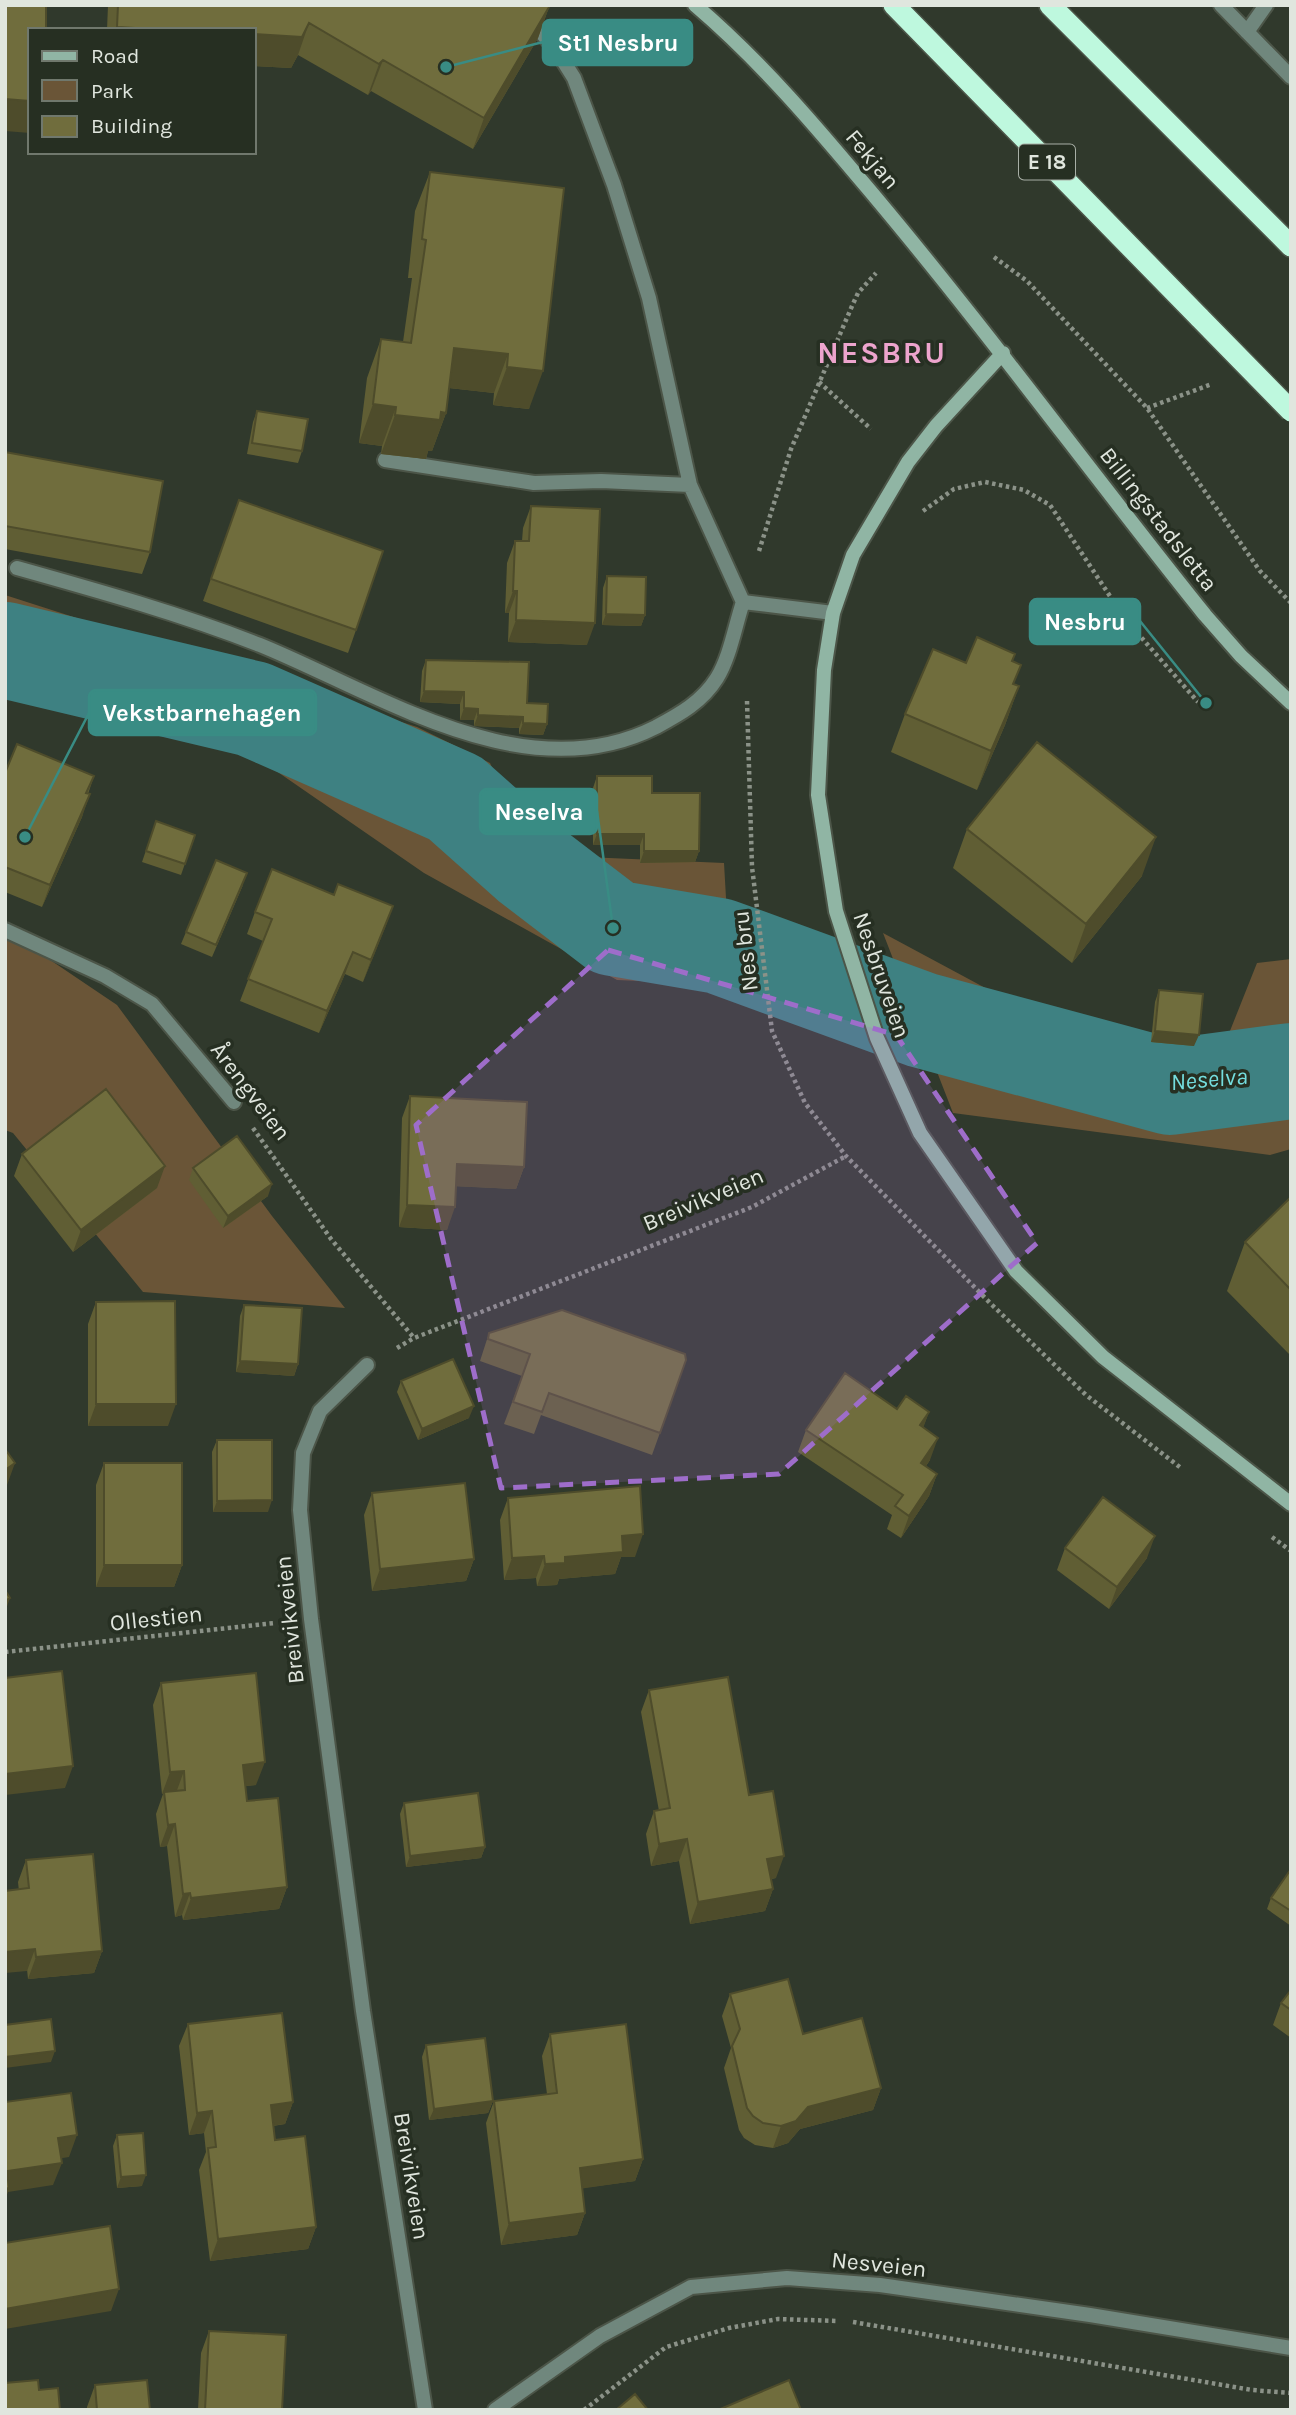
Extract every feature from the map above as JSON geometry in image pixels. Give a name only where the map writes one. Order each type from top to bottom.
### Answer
[{"type":"highway","name":"E 18","points":[[894,5],[1291,411]]},
{"type":"highway","points":[[1050,5],[1291,247]]},
{"type":"street","points":[[17,568],[150,606],[259,645],[460,733],[554,751],[633,738],[689,710],[718,677],[743,603],[690,485],[649,298],[614,185],[574,78],[557,51],[518,5]]},
{"type":"street","name":"Fekjan","points":[[695,5],[761,66],[806,115],[1003,352]]},
{"type":"street","points":[[1221,5],[1291,77]]},
{"type":"street","points":[[1247,32],[1266,5]]},
{"type":"street","name":"Nesbruveien","points":[[1003,352],[936,426],[908,462],[853,555],[833,612],[824,670],[818,795],[836,911],[877,1038],[920,1133],[1025,1280],[1103,1357],[1291,1504]]},
{"type":"street","name":"Billingstadsletta","points":[[1003,352],[1205,615],[1241,656],[1291,703]]},
{"type":"street","points":[[385,460],[534,483],[601,481],[690,485]]},
{"type":"street","points":[[743,603],[833,612]]},
{"type":"street","name":"Årengveien","points":[[5,930],[30,939],[105,976],[152,1004],[234,1102]]},
{"type":"street","name":"Breivikveien","points":[[367,1365],[320,1411],[303,1453],[300,1510],[311,1619],[363,2011],[425,2410]]},
{"type":"street","name":"Nesveien","points":[[495,2410],[600,2336],[691,2287],[787,2278],[880,2285],[1090,2315],[1291,2348]]},
{"type":"path","points":[[993,257],[1027,281],[1147,408],[1260,571],[1291,603]]},
{"type":"path","points":[[743,603],[791,449],[858,293],[876,273]]},
{"type":"path","points":[[820,383],[871,429]]},
{"type":"path","points":[[917,515],[954,489],[985,482],[1024,489],[1050,505],[1125,619],[1198,702]]},
{"type":"path","name":"Nes bru","points":[[747,700],[752,867],[772,1031],[805,1103],[846,1156]]},
{"type":"path","name":"Årengveien","points":[[234,1102],[331,1239],[414,1338]]},
{"type":"path","name":"Breivikveien","points":[[367,1365],[414,1338],[752,1207],[846,1156]]},
{"type":"path","name":"Ollestien","points":[[5,1651],[311,1619]]},
{"type":"path","points":[[584,2410],[666,2347],[729,2328],[778,2319],[849,2321],[1252,2390],[1291,2393]]},
{"type":"highlighted area","points":[[608,950],[896,1035],[1037,1243],[779,1474],[501,1488],[416,1125]]},
{"type":"green space","points":[[5,595],[417,727],[490,763],[502,789],[586,857],[724,863],[731,985],[617,980],[424,873],[240,746],[144,707],[5,682]]},
{"type":"green space","points":[[883,933],[1028,1011],[1159,1057],[1220,1056],[1257,963],[1291,959],[1291,1149],[1270,1155],[953,1113]]},
{"type":"green space","points":[[5,938],[31,947],[117,1005],[272,1216],[345,1308],[143,1292],[13,1133],[5,1130]]},
{"type":"building","points":[[5,5],[46,5],[46,28],[28,28],[28,101],[5,99]]},
{"type":"building","points":[[118,5],[549,7],[484,118],[383,60],[379,64],[309,23],[302,37],[256,34],[256,28],[117,27]]},
{"type":"building","points":[[430,172],[564,188],[543,371],[507,367],[508,354],[454,348],[446,413],[441,412],[440,420],[395,415],[396,407],[373,404],[381,339],[411,343],[426,240],[422,239]]},
{"type":"building","points":[[257,411],[308,419],[302,451],[252,443]]},
{"type":"building","points":[[5,452],[163,481],[150,552],[5,526]]},
{"type":"building","points":[[239,500],[383,551],[356,630],[211,579]]},
{"type":"building","points":[[531,506],[600,509],[595,623],[516,620],[517,591],[513,591],[515,541],[529,541]]},
{"type":"building","points":[[607,576],[646,577],[645,615],[606,614]]},
{"type":"building","points":[[977,637],[1015,654],[1012,661],[1021,665],[1013,684],[1019,686],[991,751],[905,714],[933,649],[966,663]]},
{"type":"building","points":[[426,660],[529,662],[527,703],[548,704],[547,724],[523,723],[523,717],[478,715],[478,709],[464,708],[464,692],[424,691]]},
{"type":"building","points":[[1037,742],[1156,837],[1086,924],[967,829]]},
{"type":"building","points":[[17,744],[94,776],[86,793],[90,794],[50,885],[5,867],[5,773]]},
{"type":"building","points":[[597,776],[652,776],[652,793],[700,793],[699,851],[644,851],[644,834],[597,834]]},
{"type":"building","points":[[156,821],[195,835],[185,864],[146,851]]},
{"type":"building","points":[[216,860],[247,873],[216,945],[186,932]]},
{"type":"building","points":[[272,869],[334,895],[338,884],[393,906],[371,960],[353,952],[327,1011],[248,979],[272,919],[255,912]]},
{"type":"building","points":[[1159,990],[1203,994],[1199,1035],[1155,1031]]},
{"type":"building","points":[[106,1089],[165,1166],[81,1230],[22,1154]]},
{"type":"building","points":[[410,1096],[527,1102],[524,1167],[457,1164],[455,1207],[407,1205]]},
{"type":"building","points":[[237,1136],[272,1184],[228,1216],[193,1168]]},
{"type":"building","points":[[1291,1197],[1291,1290],[1245,1242]]},
{"type":"building","points":[[175,1301],[176,1404],[96,1404],[96,1302]]},
{"type":"building","points":[[244,1305],[302,1308],[298,1364],[240,1361]]},
{"type":"building","points":[[562,1310],[685,1354],[686,1360],[660,1433],[549,1393],[542,1412],[513,1402],[530,1354],[488,1339],[489,1333]]},
{"type":"building","points":[[453,1359],[474,1406],[422,1429],[401,1381]]},
{"type":"building","points":[[845,1373],[897,1409],[906,1396],[929,1412],[920,1425],[938,1438],[921,1463],[937,1474],[909,1516],[895,1506],[903,1495],[806,1430]]},
{"type":"building","points":[[217,1440],[272,1440],[272,1500],[217,1501]]},
{"type":"building","points":[[5,1449],[15,1463],[5,1470]]},
{"type":"building","points":[[104,1463],[182,1463],[182,1565],[104,1565]]},
{"type":"building","points":[[465,1483],[474,1559],[380,1569],[372,1493]]},
{"type":"building","points":[[640,1486],[643,1534],[622,1536],[623,1552],[565,1557],[565,1563],[545,1564],[544,1556],[512,1558],[508,1498]]},
{"type":"building","points":[[1103,1497],[1155,1536],[1117,1587],[1065,1548]]},
{"type":"building","points":[[62,1671],[73,1766],[5,1774],[5,1678]]},
{"type":"building","points":[[256,1673],[265,1762],[243,1765],[247,1801],[278,1798],[287,1887],[191,1898],[190,1893],[183,1894],[175,1824],[168,1825],[164,1792],[185,1790],[184,1771],[170,1772],[161,1683]]},
{"type":"building","points":[[728,1677],[749,1795],[773,1791],[784,1856],[767,1859],[773,1889],[698,1902],[687,1839],[659,1844],[654,1811],[670,1808],[649,1690]]},
{"type":"building","points":[[478,1793],[485,1847],[410,1856],[404,1803]]},
{"type":"building","points":[[93,1854],[102,1951],[36,1957],[35,1949],[5,1952],[5,1891],[29,1888],[26,1860]]},
{"type":"building","points":[[1291,1869],[1291,1911],[1271,1898]]},
{"type":"building","points":[[788,1979],[803,2034],[862,2018],[881,2088],[808,2107],[796,2121],[781,2126],[763,2123],[747,2108],[732,2046],[740,2029],[730,1994]]},
{"type":"building","points":[[1291,1990],[1291,2010],[1281,2003]]},
{"type":"building","points":[[282,2013],[293,2102],[271,2105],[275,2140],[305,2136],[316,2227],[218,2239],[208,2148],[216,2147],[212,2111],[197,2113],[188,2024]]},
{"type":"building","points":[[51,2019],[55,2051],[5,2057],[5,2025]]},
{"type":"building","points":[[626,2024],[643,2159],[580,2168],[585,2213],[509,2223],[494,2101],[557,2093],[550,2034]]},
{"type":"building","points":[[485,2038],[493,2101],[434,2109],[426,2045]]},
{"type":"building","points":[[71,2093],[77,2135],[58,2138],[62,2163],[7,2171],[9,2188],[5,2189],[5,2102]]},
{"type":"building","points":[[143,2133],[146,2175],[121,2177],[117,2135]]},
{"type":"building","points":[[110,2226],[119,2289],[5,2309],[5,2243]]},
{"type":"building","points":[[209,2331],[286,2335],[282,2410],[205,2410]]},
{"type":"building","points":[[38,2380],[39,2390],[58,2388],[60,2410],[5,2410],[5,2383]]},
{"type":"building","points":[[147,2380],[150,2410],[97,2410],[95,2385]]},
{"type":"building","points":[[789,2380],[801,2410],[718,2410]]},
{"type":"building","points":[[635,2394],[648,2410],[616,2410]]},
{"type":"waterway","name":"Neselva","points":[[5,650],[253,709],[455,798],[528,863],[613,928],[719,946],[922,1020],[1170,1087],[1291,1071]]},
{"type":"place","name":"St1 Nesbru","points":[[446,67]]},
{"type":"place","name":"Nesbru","points":[[1206,703]]},
{"type":"place","name":"Vekstbarnehagen","points":[[25,837]]},
{"type":"place","name":"Neselva","points":[[613,928]]},
{"type":"district","name":"NESBRU","points":[[882,353]]}]
